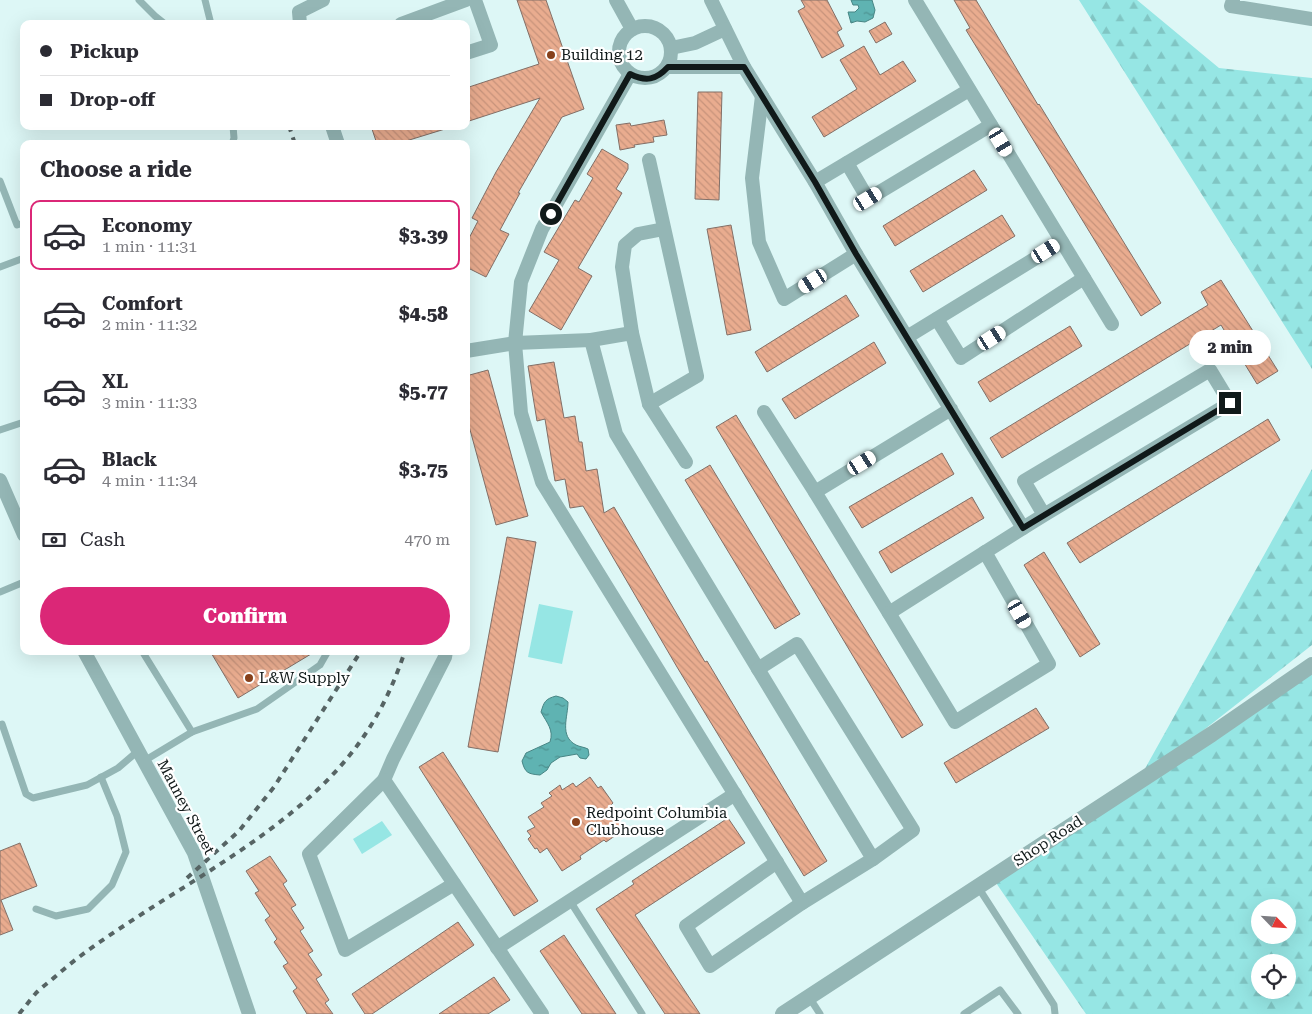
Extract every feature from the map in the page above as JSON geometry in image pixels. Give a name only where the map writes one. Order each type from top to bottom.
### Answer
[{"type":"street","points":[[300,20],[299,12],[323,0]]},
{"type":"street","points":[[412,20],[466,0]]},
{"type":"street","points":[[470,52],[491,45],[475,0]]},
{"type":"street","points":[[616,0],[632,29]]},
{"type":"street","points":[[711,0],[744,67],[1023,528]]},
{"type":"street","points":[[915,0],[1112,324]]},
{"type":"street","points":[[1233,0],[1232,6],[1312,19]]},
{"type":"street","points":[[640,26],[658,28],[670,41],[671,48],[672,58],[668,67],[655,77],[638,78],[624,68],[620,60],[619,51],[625,35],[632,29],[640,26]]},
{"type":"street","points":[[671,48],[696,43],[725,29]]},
{"type":"street","points":[[668,67],[744,67]]},
{"type":"street","points":[[630,74],[542,229],[522,282],[515,343],[521,413],[542,482],[802,903]]},
{"type":"street","points":[[815,182],[969,90]]},
{"type":"street","points":[[762,96],[752,178],[759,242],[784,299],[856,254]]},
{"type":"street","points":[[846,163],[868,199],[991,125]]},
{"type":"street","points":[[648,404],[697,376],[649,160]]},
{"type":"street","points":[[664,230],[638,234],[625,245],[622,267],[632,333],[648,404],[686,462]]},
{"type":"street","points":[[907,337],[1062,242]]},
{"type":"street","points":[[936,319],[961,358],[1084,278]]},
{"type":"street","points":[[470,350],[515,343],[591,340],[632,333]]},
{"type":"street","points":[[591,340],[616,434],[873,859]]},
{"type":"street","points":[[889,613],[1044,515],[1230,403],[1210,370],[1024,481],[1044,515]]},
{"type":"street","points":[[815,492],[951,409]]},
{"type":"street","points":[[764,412],[815,492],[954,722],[1049,664],[985,552]]},
{"type":"street","points":[[0,480],[20,526]]},
{"type":"street","points":[[758,669],[798,644],[913,830],[873,859],[802,903],[710,966],[686,926],[777,862]]},
{"type":"street","name":"Mauney Street","points":[[86,655],[194,853],[249,1014]]},
{"type":"street","points":[[445,655],[392,760],[384,780],[308,854],[345,950],[454,884]]},
{"type":"street","name":"Shop Road","points":[[783,1014],[1203,739],[1312,665]]},
{"type":"street","points":[[384,780],[542,1014]]},
{"type":"street","points":[[497,948],[735,794]]},
{"type":"lane","points":[[139,0],[160,20]]},
{"type":"lane","points":[[205,0],[211,20]]},
{"type":"lane","points":[[0,181],[17,226],[20,225]]},
{"type":"lane","points":[[0,267],[20,260]]},
{"type":"lane","points":[[0,430],[20,423]]},
{"type":"lane","points":[[0,592],[20,584]]},
{"type":"lane","points":[[144,655],[192,732]]},
{"type":"lane","points":[[2,724],[26,794],[33,798],[87,785],[141,756],[192,732],[257,709],[320,665],[326,655]]},
{"type":"lane","points":[[36,909],[56,916],[88,909],[112,885],[126,852],[117,816],[102,777]]},
{"type":"lane","points":[[978,887],[1054,1005],[1055,1014]]},
{"type":"lane","points":[[570,901],[642,1014]]},
{"type":"lane","points":[[966,1014],[1000,990],[1018,1014]]},
{"type":"lane","points":[[809,997],[820,1014]]},
{"type":"green space","points":[[1079,0],[1137,0],[1219,68],[1312,78],[1312,369]]},
{"type":"green space","points":[[1312,469],[1312,645],[1145,776],[1312,664],[1312,1014],[1086,1014],[992,877],[1137,783]]},
{"type":"green space","points":[[539,604],[573,611],[562,664],[528,657]]},
{"type":"green space","points":[[382,821],[392,835],[362,854],[353,839]]},
{"type":"water","points":[[851,0],[872,0],[875,10],[873,18],[865,22],[857,21],[851,23],[848,12],[855,12],[859,8],[858,5],[853,5]]},
{"type":"water","points":[[556,696],[568,702],[566,731],[568,737],[576,745],[588,749],[589,755],[586,759],[580,758],[577,754],[560,757],[551,763],[547,770],[540,775],[530,773],[524,768],[522,761],[526,753],[550,742],[551,734],[548,723],[541,712],[546,701]]},
{"type":"building","points":[[517,0],[546,0],[584,109],[562,117],[518,193],[520,193],[500,230],[509,234],[486,277],[470,269],[470,236],[478,221],[472,218],[496,172],[540,98],[470,121],[470,87],[539,64]]},
{"type":"building","points":[[801,0],[827,0],[842,29],[837,32],[844,46],[822,58],[798,11],[805,7]]},
{"type":"building","points":[[954,0],[976,0],[1038,105],[1161,303],[1141,316],[966,30],[970,28]]},
{"type":"building","points":[[885,22],[892,34],[876,43],[869,31]]},
{"type":"building","points":[[864,46],[880,75],[903,61],[916,81],[824,137],[812,117],[857,89],[840,60]]},
{"type":"building","points":[[698,92],[722,92],[719,200],[695,199]]},
{"type":"building","points":[[664,120],[667,135],[653,137],[654,142],[634,145],[635,147],[620,150],[616,125],[630,123],[631,126]]},
{"type":"building","points":[[372,130],[442,130],[409,140],[376,140]]},
{"type":"building","points":[[602,149],[628,164],[628,169],[616,189],[622,193],[578,268],[592,276],[561,330],[529,311],[559,260],[544,252],[575,200],[579,202],[593,178],[587,174]]},
{"type":"building","points":[[974,170],[987,190],[895,246],[883,226]]},
{"type":"building","points":[[1002,215],[1015,236],[923,292],[910,271]]},
{"type":"building","points":[[731,225],[751,330],[727,335],[707,229]]},
{"type":"building","points":[[1221,280],[1278,371],[1257,384],[1221,325],[1002,458],[990,438],[1208,305],[1201,292]]},
{"type":"building","points":[[846,295],[859,316],[767,372],[755,352]]},
{"type":"building","points":[[1070,326],[1082,346],[990,402],[978,382]]},
{"type":"building","points":[[874,342],[886,363],[795,419],[782,399]]},
{"type":"building","points":[[554,362],[564,418],[575,416],[579,442],[582,442],[586,471],[597,469],[604,513],[614,507],[705,662],[707,661],[827,861],[804,876],[677,667],[583,506],[570,508],[565,479],[555,481],[545,419],[537,421],[528,366]]},
{"type":"building","points":[[488,370],[528,516],[496,525],[470,430],[470,375]]},
{"type":"building","points":[[736,415],[923,725],[902,738],[716,427]]},
{"type":"building","points":[[1268,419],[1280,440],[1080,563],[1067,543]]},
{"type":"building","points":[[942,453],[954,474],[862,528],[849,507]]},
{"type":"building","points":[[710,465],[800,614],[775,629],[685,480]]},
{"type":"building","points":[[972,497],[984,518],[891,573],[879,552]]},
{"type":"building","points":[[507,537],[536,542],[498,752],[468,747]]},
{"type":"building","points":[[1044,552],[1100,644],[1080,657],[1024,565]]},
{"type":"building","name":"L&W Supply","points":[[212,655],[309,655],[238,698]]},
{"type":"building","points":[[1036,708],[1049,728],[956,783],[944,763]]},
{"type":"building","points":[[443,752],[538,901],[514,916],[419,767]]},
{"type":"building","name":"Redpoint Columbia Clubhouse","points":[[590,777],[598,788],[601,786],[613,803],[610,806],[625,829],[580,856],[581,859],[562,871],[547,848],[540,853],[528,839],[531,836],[527,831],[535,827],[528,817],[544,807],[541,803],[552,796],[549,793],[560,785],[562,790],[573,783],[576,787]]},
{"type":"building","points":[[728,818],[745,843],[635,915],[700,1014],[665,1014],[596,909],[634,884],[632,881]]},
{"type":"building","points":[[20,843],[37,886],[1,900],[13,930],[0,935],[0,851]]},
{"type":"building","points":[[270,856],[287,881],[283,884],[296,905],[291,908],[304,928],[300,931],[313,951],[308,954],[322,975],[316,979],[329,1000],[325,1003],[333,1014],[307,1014],[293,991],[297,988],[283,966],[288,963],[274,942],[277,939],[265,920],[270,916],[255,893],[259,891],[246,871]]},
{"type":"building","points":[[458,922],[474,945],[372,1014],[365,1014],[352,994]]},
{"type":"building","points":[[564,935],[616,1014],[582,1014],[540,951]]},
{"type":"building","points":[[494,977],[510,1000],[488,1014],[439,1014]]},
{"type":"railway","points":[[290,130],[294,140]]},
{"type":"railway","points":[[187,878],[239,831],[274,787],[358,655]]},
{"type":"railway","points":[[19,1014],[38,991],[78,958],[148,910],[236,854],[293,811],[319,788],[343,763],[371,726],[388,695],[404,655]]},
{"type":"place","name":"Building 12","points":[[551,55]]},
{"type":"place","name":"L&W Supply","points":[[249,678]]},
{"type":"place","name":"Redpoint Columbia Clubhouse","points":[[576,822]]},
{"type":"route","points":[[551,214],[630,74],[646,79],[655,77],[668,67],[744,67],[1023,528],[1230,403]]}]
